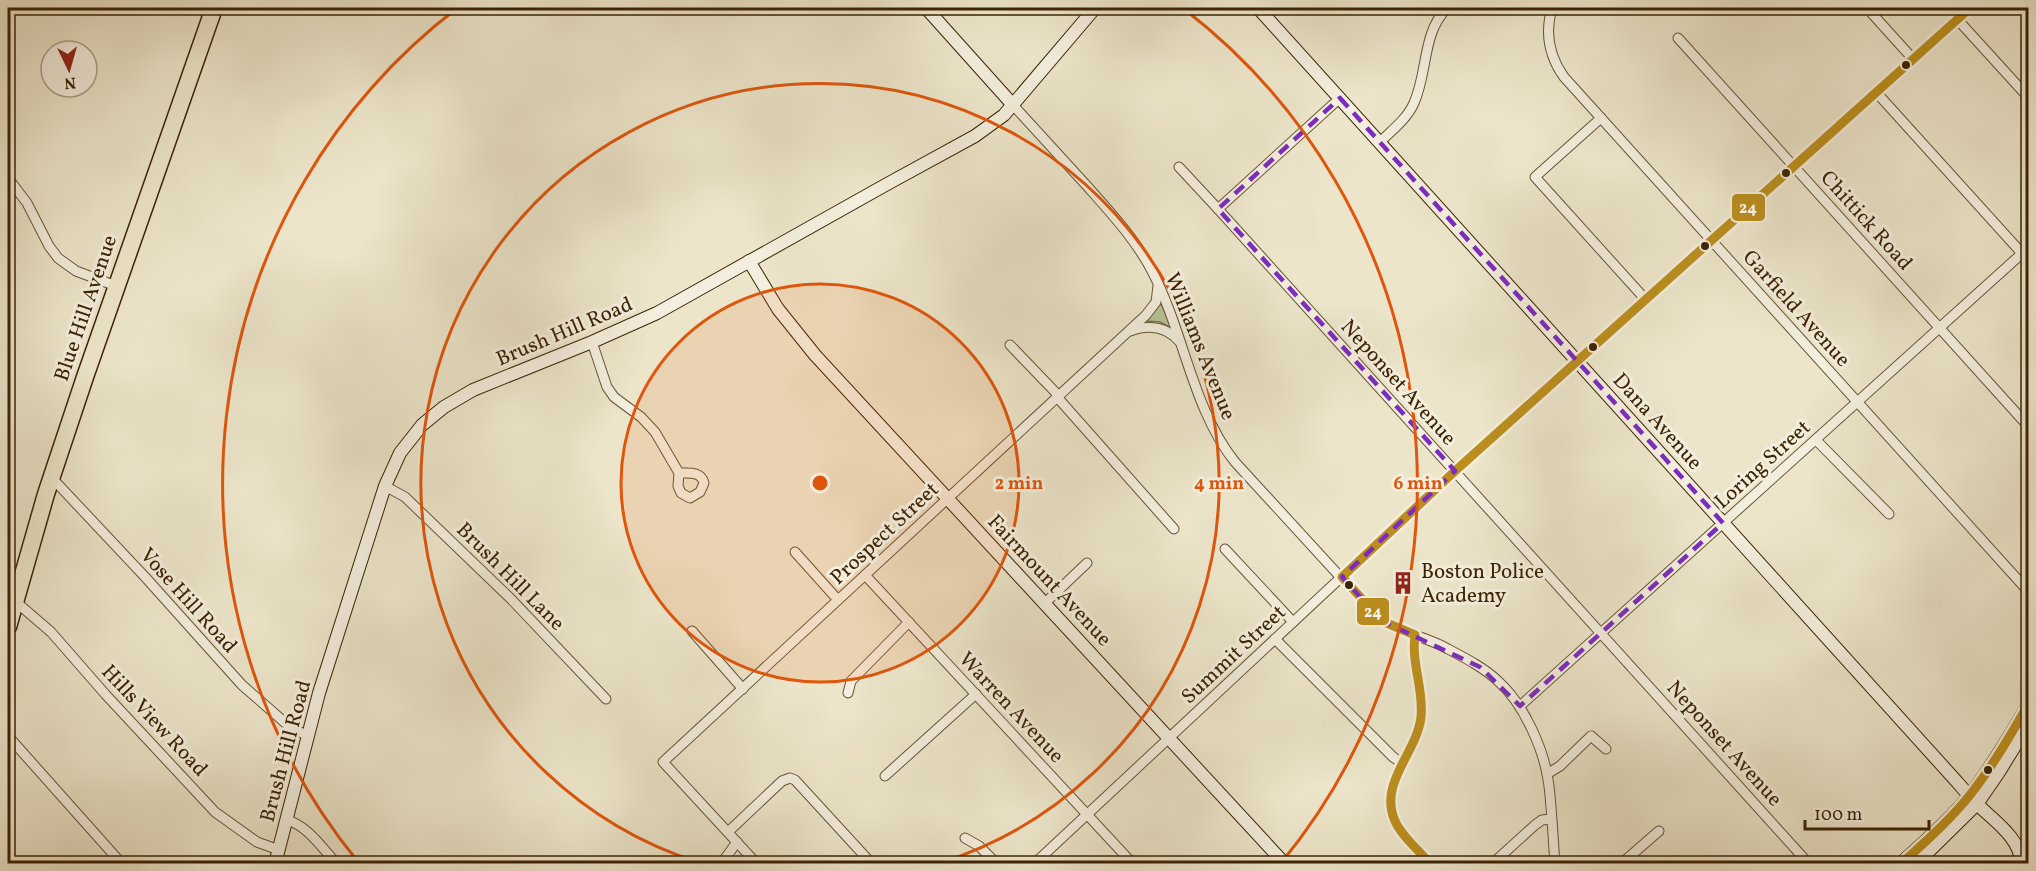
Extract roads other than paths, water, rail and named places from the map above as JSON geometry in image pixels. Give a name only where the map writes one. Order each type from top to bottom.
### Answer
[{"type":"highway","name":"Blue Hill Avenue","points":[[8,627],[52,478],[116,286],[214,8]]},
{"type":"street","points":[[926,8],[1013,105]]},
{"type":"street","name":"Brush Hill Road","points":[[275,864],[323,681],[385,486],[397,459],[410,439],[427,420],[441,409],[482,386],[657,313],[975,136],[1001,118],[1095,8]]},
{"type":"street","name":"Dana Avenue","points":[[1258,8],[1973,800],[1997,822],[2016,845],[2021,864]]},
{"type":"street","points":[[1380,142],[1401,122],[1413,105],[1420,86],[1433,29],[1447,8]]},
{"type":"street","name":"Garfield Avenue","points":[[1552,8],[1548,30],[1554,58],[1564,77],[2028,591]]},
{"type":"street","points":[[1867,8],[1913,59]]},
{"type":"street","name":"Summit Street","points":[[1034,864],[1455,471],[1970,8]]},
{"type":"street","points":[[1957,19],[2028,97]]},
{"type":"street","name":"Chittick Road","points":[[1678,38],[2028,426]]},
{"type":"street","points":[[1876,92],[2026,254]]},
{"type":"street","points":[[1218,209],[1340,98]]},
{"type":"street","name":"Williams Avenue","points":[[1013,105],[1117,220],[1143,256],[1158,283],[1207,414],[1226,450],[1377,617],[1394,627],[1439,644],[1480,667],[1500,682],[1520,706],[1533,733],[1547,774],[1555,864]]},
{"type":"street","points":[[1601,118],[1535,177],[1646,300]]},
{"type":"street","name":"Neponset Avenue","points":[[1179,167],[1809,864]]},
{"type":"street","points":[[8,178],[27,203],[49,246],[58,258],[76,271],[116,286]]},
{"type":"street","name":"Loring Street","points":[[1520,706],[1940,327],[2026,254]]},
{"type":"street","name":"Fairmount Avenue","points":[[749,261],[772,299],[811,351],[1285,864]]},
{"type":"street","name":"Prospect Street","points":[[728,832],[663,762],[1128,332],[1154,306],[1158,283]]},
{"type":"street","points":[[1128,332],[1144,327],[1161,329],[1172,334],[1183,346]]},
{"type":"street","points":[[592,342],[609,391],[652,428],[679,473]]},
{"type":"street","points":[[1010,345],[1174,529]]},
{"type":"street","points":[[1816,440],[1889,514]]},
{"type":"street","name":"Vose Hill Road","points":[[52,478],[242,685],[290,727],[308,736]]},
{"type":"street","name":"Brush Hill Lane","points":[[385,486],[405,497],[511,599],[606,699]]},
{"type":"street","points":[[1225,549],[1293,622]]},
{"type":"street","points":[[795,552],[838,600]]},
{"type":"street","points":[[1045,603],[1088,563]]},
{"type":"street","name":"Warren Avenue","points":[[865,575],[1133,864]]},
{"type":"street","name":"Hills View Road","points":[[15,601],[51,632],[215,812],[257,842],[279,850]]},
{"type":"street","points":[[848,693],[851,681],[909,622]]},
{"type":"street","points":[[692,631],[743,690]]},
{"type":"street","points":[[1415,635],[1413,647],[1420,693],[1420,720],[1418,731],[1390,793],[1391,809],[1400,828],[1430,864]]},
{"type":"street","points":[[1275,639],[1393,757],[1403,764]]},
{"type":"street","points":[[885,776],[976,694]]},
{"type":"street","points":[[1900,864],[1938,828],[1973,800],[2028,705]]},
{"type":"street","points":[[1916,864],[2004,765],[2028,725]]},
{"type":"street","points":[[8,736],[122,864]]},
{"type":"street","points":[[1547,774],[1560,766],[1591,736],[1606,749]]},
{"type":"street","points":[[757,864],[728,832],[782,781],[790,778],[795,780],[872,864]]},
{"type":"street","points":[[1492,864],[1535,825],[1542,820],[1551,819]]},
{"type":"street","points":[[286,820],[304,829],[337,864]]},
{"type":"street","points":[[1621,864],[1659,831]]},
{"type":"street","points":[[964,838],[979,846],[997,864]]},
{"type":"street","points":[[721,864],[737,842]]},
{"type":"place","name":"Boston Police Academy","points":[[1403,583]]}]
